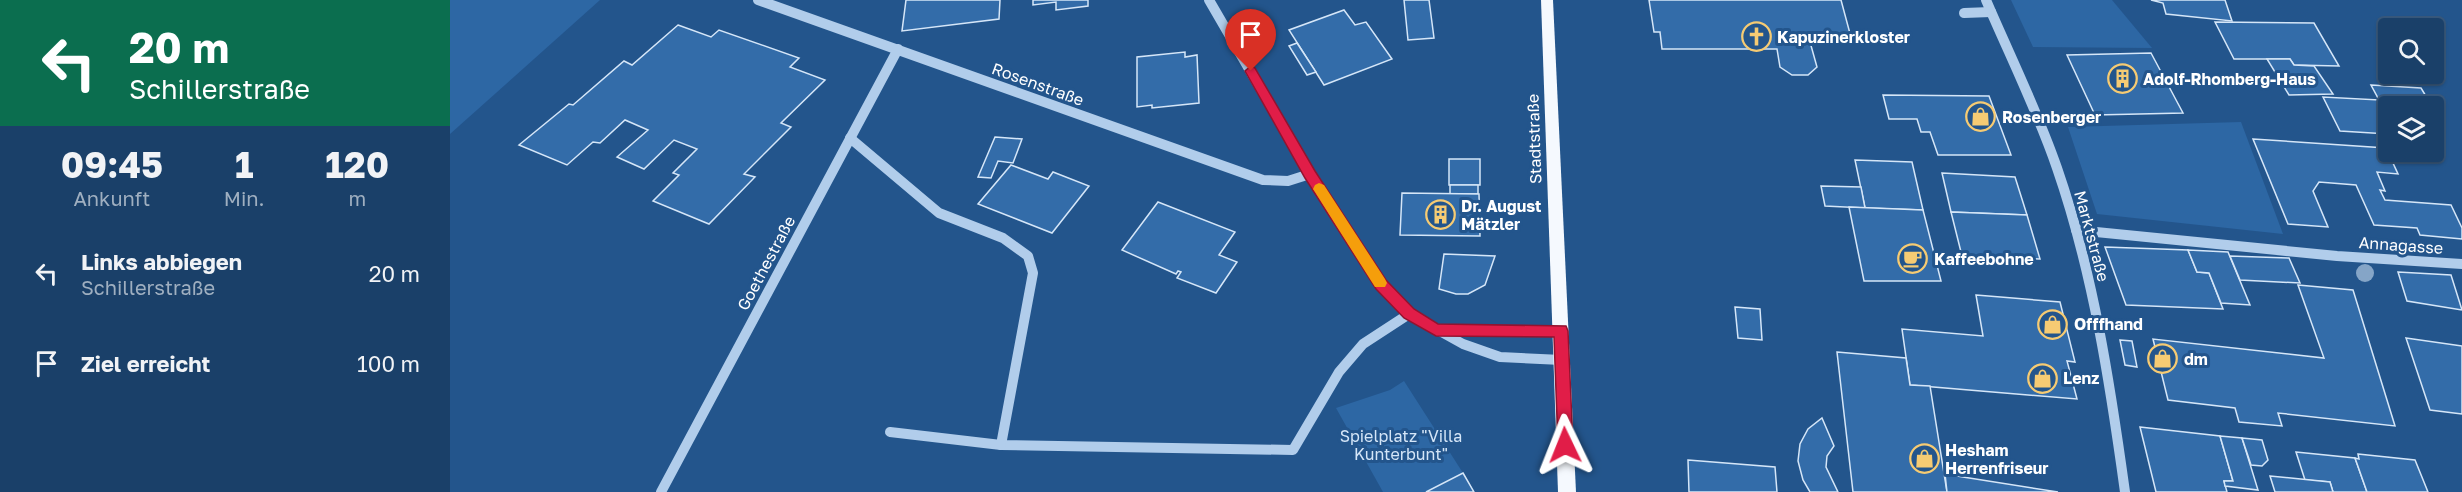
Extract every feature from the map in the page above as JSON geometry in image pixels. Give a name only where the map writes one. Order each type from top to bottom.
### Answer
[{"type":"main road","name":"Stadtstraße","points":[[1547,0],[1567,492]]},
{"type":"street","name":"Rosenstraße","points":[[758,0],[1263,180],[1288,181],[1310,174]]},
{"type":"street","points":[[1209,0],[1310,174],[1381,285],[1409,314],[1463,344],[1500,357],[1562,360]]},
{"type":"street","name":"Marktstraße","points":[[1986,0],[2036,112],[2076,230],[2098,319],[2125,492]]},
{"type":"street","points":[[1964,13],[1991,12]]},
{"type":"street","name":"Goethestraße","points":[[661,492],[898,49]]},
{"type":"street","points":[[850,138],[939,213],[1003,238],[1028,256],[1033,273],[1001,445]]},
{"type":"street","name":"Annagasse","points":[[2076,230],[2337,256],[2462,264]]},
{"type":"street","points":[[890,432],[1001,445],[1293,450],[1345,365],[1363,344],[1409,314]]},
{"type":"street","points":[[1436,330],[1561,331]]},
{"type":"green space","points":[[450,0],[600,0],[450,134]]},
{"type":"green space","points":[[2011,0],[2112,0],[2152,48],[2033,47]]},
{"type":"green space","points":[[2241,122],[2283,234],[2097,214],[2068,127]]},
{"type":"green space","name":"Spielplatz \"Villa Kunterbunt\"","points":[[1404,381],[1463,473],[1426,492],[1383,492],[1336,408],[1390,390]]},
{"type":"building","points":[[906,0],[1000,0],[999,19],[902,31]]},
{"type":"building","points":[[1033,0],[1088,0],[1088,6],[1056,10],[1056,2],[1033,5]]},
{"type":"building","points":[[1404,0],[1429,0],[1434,38],[1408,40]]},
{"type":"building","name":"Kapuzinerkloster","points":[[1649,0],[1841,0],[1852,41],[1810,42],[1817,67],[1808,75],[1792,75],[1780,67],[1777,49],[1662,49],[1660,32],[1654,32]]},
{"type":"building","points":[[2151,0],[2225,0],[2232,21],[2166,14],[2163,3]]},
{"type":"building","points":[[1344,10],[1355,25],[1366,22],[1392,59],[1324,85],[1289,30]]},
{"type":"building","points":[[2215,22],[2314,23],[2339,66],[2294,65],[2290,59],[2234,59]]},
{"type":"building","points":[[678,25],[711,37],[719,30],[799,58],[790,67],[825,80],[781,123],[791,127],[744,174],[755,177],[709,224],[653,201],[679,175],[673,173],[697,149],[674,140],[644,169],[617,157],[648,130],[625,120],[600,143],[593,142],[567,165],[519,145],[569,104],[573,105],[624,61],[632,65]]},
{"type":"building","points":[[1297,43],[1316,72],[1307,75],[1289,46]]},
{"type":"building","points":[[1185,52],[1185,57],[1197,55],[1199,103],[1152,108],[1152,105],[1137,107],[1137,57]]},
{"type":"building","name":"Adolf-Rhomberg-Haus","points":[[2151,53],[2183,113],[2095,115],[2067,55]]},
{"type":"building","points":[[2267,59],[2290,59],[2294,65],[2314,66],[2333,94],[2289,95]]},
{"type":"building","points":[[2371,85],[2421,88],[2426,96],[2378,96],[2378,98]]},
{"type":"building","points":[[1883,95],[1989,96],[2011,155],[1938,155],[1930,132],[1921,132],[1917,119],[1889,119]]},
{"type":"building","points":[[2323,97],[2378,100],[2378,133],[2340,131]]},
{"type":"building","points":[[995,137],[1022,139],[1013,163],[998,161],[991,178],[978,177]]},
{"type":"building","points":[[2253,139],[2378,147],[2378,162],[2392,162],[2398,174],[2377,172],[2385,191],[2380,190],[2385,200],[2451,205],[2462,228],[2462,239],[2420,235],[2417,228],[2374,225],[2356,185],[2319,182],[2313,191],[2328,227],[2288,224]]},
{"type":"building","points":[[1449,159],[1480,159],[1480,185],[1449,185]]},
{"type":"building","points":[[1855,160],[1912,162],[1923,210],[1865,208]]},
{"type":"building","points":[[1011,165],[1048,179],[1053,172],[1089,186],[1052,233],[978,204]]},
{"type":"building","points":[[1942,173],[2015,177],[2027,215],[1951,212]]},
{"type":"building","points":[[1450,185],[1478,185],[1478,194],[1450,194]]},
{"type":"building","points":[[1821,186],[1861,187],[1865,208],[1825,206]]},
{"type":"building","name":"Dr. August Mätzler","points":[[1402,193],[1479,194],[1480,236],[1400,235]]},
{"type":"building","points":[[1158,202],[1235,232],[1219,255],[1237,262],[1216,293],[1177,278],[1181,272],[1178,271],[1176,274],[1122,250]]},
{"type":"building","points":[[1849,207],[1923,210],[1941,281],[1864,281]]},
{"type":"building","points":[[1951,212],[2027,215],[2040,259],[1962,256]]},
{"type":"building","points":[[2105,247],[2188,250],[2197,272],[2209,273],[2223,309],[2126,305]]},
{"type":"building","points":[[2188,250],[2228,252],[2250,305],[2221,303],[2209,273],[2197,272]]},
{"type":"building","points":[[1444,254],[1495,256],[1485,285],[1468,294],[1456,294],[1439,289]]},
{"type":"building","points":[[2230,256],[2289,258],[2300,283],[2240,280]]},
{"type":"building","points":[[2398,272],[2451,275],[2462,310],[2407,301]]},
{"type":"building","points":[[2298,285],[2353,290],[2395,426],[2278,413],[2282,426],[2239,422],[2235,408],[2168,400],[2153,339],[2324,358]]},
{"type":"building","points":[[1976,295],[2060,302],[2075,362],[2067,361],[2077,399],[1910,385],[1902,329],[1983,336]]},
{"type":"building","points":[[1735,307],[1760,309],[1762,340],[1738,338]]},
{"type":"building","points":[[2406,338],[2462,346],[2462,414],[2430,410]]},
{"type":"building","points":[[2120,340],[2132,341],[2137,367],[2125,365]]},
{"type":"building","points":[[1837,352],[1906,358],[1910,385],[1930,386],[1947,492],[1853,492]]},
{"type":"building","points":[[1822,418],[1834,446],[1827,456],[1826,467],[1838,492],[1810,492],[1803,480],[1798,461],[1800,444],[1808,429]]},
{"type":"building","points":[[2140,427],[2220,436],[2233,481],[2224,481],[2227,492],[2156,492]]},
{"type":"building","points":[[2220,436],[2242,438],[2258,490],[2225,486],[2224,481],[2233,481]]},
{"type":"building","points":[[2242,438],[2262,440],[2268,460],[2262,466],[2251,465]]},
{"type":"building","points":[[2296,452],[2355,458],[2367,492],[2333,492],[2330,482],[2305,480]]},
{"type":"building","points":[[2358,454],[2415,460],[2428,492],[2367,492],[2355,458],[2359,459]]},
{"type":"building","points":[[1688,460],[1775,467],[1777,492],[1689,492]]},
{"type":"building","points":[[1463,473],[1474,492],[1426,492]]},
{"type":"building","points":[[1945,474],[1963,477],[2058,492],[1947,492]]},
{"type":"building","points":[[2270,476],[2330,482],[2333,492],[2275,492]]},
{"type":"slow traffic","points":[[1319,189],[1380,283]]},
{"type":"place","name":"Kapuzinerkloster","points":[[1756,37]]},
{"type":"place","name":"Adolf-Rhomberg-Haus","points":[[2122,79]]},
{"type":"place","name":"Rosenberger","points":[[1981,117]]},
{"type":"place","name":"Dr. August Mätzler","points":[[1440,215]]},
{"type":"place","name":"Kaffeebohne","points":[[1913,259]]},
{"type":"place","name":"Offfhand","points":[[2053,324]]},
{"type":"place","name":"dm","points":[[2163,359]]},
{"type":"place","name":"Lenz","points":[[2042,378]]},
{"type":"place","name":"Hesham Herrenfriseur","points":[[1924,459]]},
{"type":"route","points":[[1251,71],[1310,174],[1381,285],[1409,314],[1436,330],[1561,331],[1565,445]]}]
